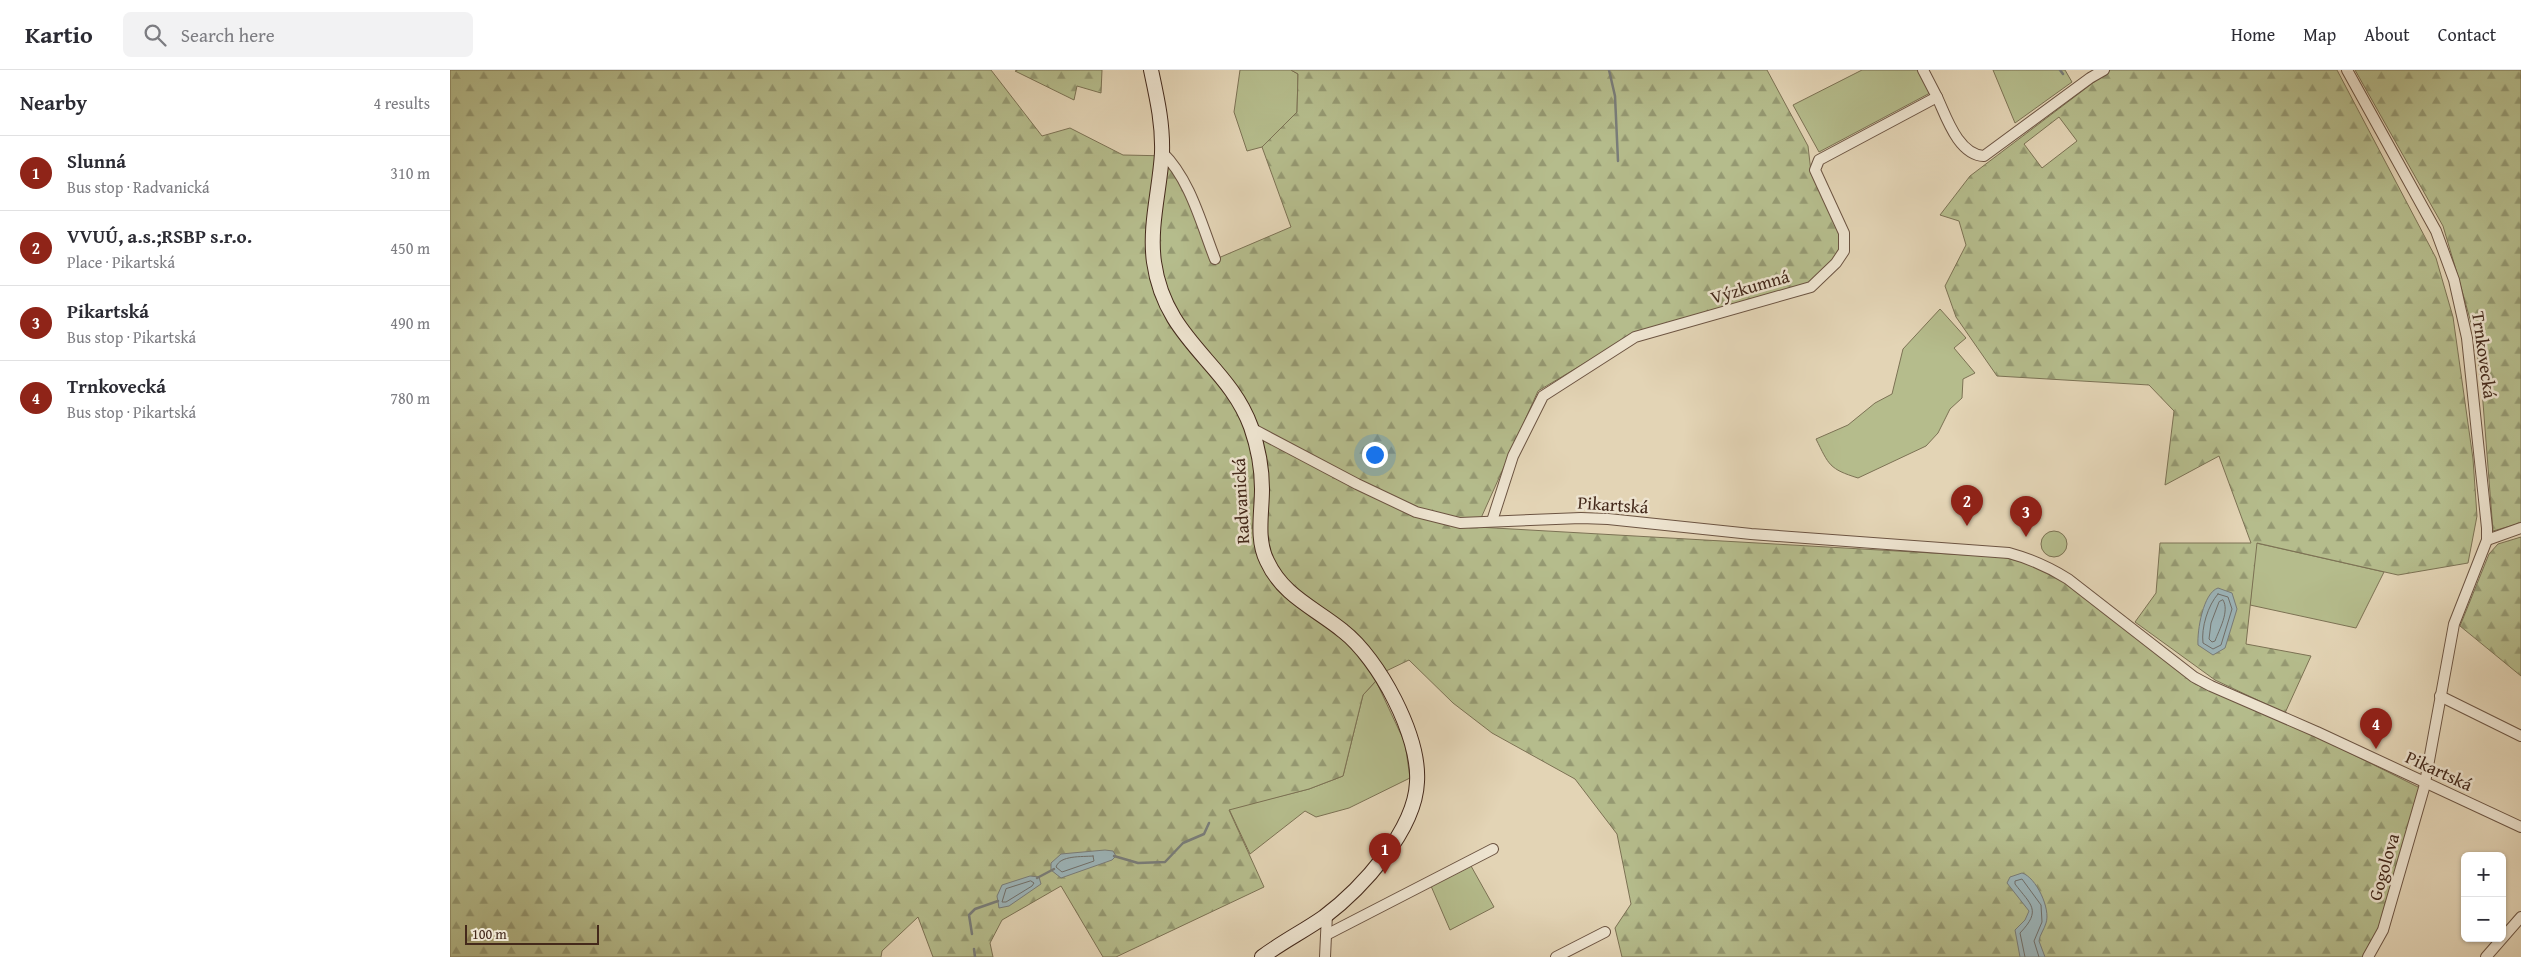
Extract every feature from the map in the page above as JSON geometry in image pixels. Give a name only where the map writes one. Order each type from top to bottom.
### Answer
[{"type":"street","name":"Radvanická","points":[[1151,70],[1160,111],[1162,152],[1153,245],[1161,290],[1174,321],[1237,399],[1252,428],[1260,464],[1261,539],[1268,564],[1282,584],[1296,599],[1343,631],[1364,652],[1382,678],[1396,706],[1411,742],[1417,766],[1418,782],[1414,801],[1397,836],[1363,882],[1327,914],[1262,957]]},
{"type":"street","points":[[1923,70],[1961,143],[1975,153],[1984,156],[2090,78],[2104,70]]},
{"type":"street","name":"Trnkovecká","points":[[2347,70],[2436,231],[2454,280],[2468,338],[2478,427],[2487,540],[2454,624],[2425,782]]},
{"type":"street","name":"Výzkumná","points":[[1492,521],[1513,456],[1543,396],[1635,337],[1811,287],[1836,263],[1845,246],[1844,233],[1815,170],[1819,160],[1937,96]]},
{"type":"street","points":[[1162,152],[1175,166],[1183,179],[1216,258]]},
{"type":"street","name":"Pikartská","points":[[1252,428],[1357,484],[1416,512],[1460,523],[1581,518],[1751,534],[2010,553],[2050,568],[2068,579],[2194,677],[2318,732],[2521,827]]},
{"type":"street","points":[[2487,540],[2521,528]]},
{"type":"street","points":[[2440,696],[2521,736]]},
{"type":"street","name":"Gogolova","points":[[2368,957],[2383,930],[2425,782]]},
{"type":"street","points":[[1328,934],[1493,849]]},
{"type":"street","points":[[1325,957],[1328,934],[1327,914]]},
{"type":"street","points":[[2486,957],[2521,917]]},
{"type":"street","points":[[1556,957],[1605,932]]},
{"type":"green space","points":[[450,70],[991,70],[1042,136],[1070,128],[1123,155],[1171,156],[1216,259],[1291,227],[1262,147],[1297,112],[1298,74],[1291,70],[1767,70],[1808,146],[1811,172],[1839,232],[1841,245],[1833,259],[1810,283],[1635,333],[1538,391],[1477,527],[2002,557],[2034,565],[2056,576],[2195,684],[2302,729],[2420,788],[2380,930],[2372,947],[2362,957],[1622,957],[1615,928],[1631,904],[1617,834],[1575,779],[1492,733],[1453,703],[1409,660],[1384,672],[1363,695],[1343,776],[1309,789],[1229,810],[1264,887],[1116,957],[1103,957],[1061,886],[1002,920],[990,943],[993,957],[933,957],[918,917],[882,951],[881,957],[450,957]]},
{"type":"green space","points":[[1102,70],[1101,93],[1077,86],[1074,100],[1015,71]]},
{"type":"green space","points":[[1240,70],[1291,70],[1298,74],[1297,112],[1262,147],[1247,151],[1234,112]]},
{"type":"green space","points":[[1862,70],[1918,70],[1930,93],[1819,152],[1793,105]]},
{"type":"green space","points":[[1993,70],[2065,70],[2072,82],[2015,123]]},
{"type":"green space","points":[[2110,70],[2337,70],[2436,258],[2453,317],[2473,459],[2477,516],[2468,563],[2398,575],[2257,543],[2246,644],[2311,656],[2285,713],[2215,680],[2135,622],[2156,593],[2160,543],[2251,543],[2219,456],[2165,485],[2174,411],[2149,385],[1997,376],[1956,317],[1945,286],[1966,245],[1959,221],[1940,215],[1970,176]],"holes":[[[2059,117],[2077,141],[2042,168],[2024,144]]]},
{"type":"green space","points":[[2355,70],[2521,70],[2521,523],[2493,531],[2482,390],[2475,337],[2443,226]]},
{"type":"green space","points":[[1940,309],[1966,338],[1954,348],[1975,373],[1963,379],[1962,398],[1950,409],[1938,433],[1926,446],[1858,478],[1835,469],[1827,460],[1816,439],[1848,425],[1875,403],[1892,394],[1903,349]]},
{"type":"green space","points":[[2054,531],[2064,534],[2067,544],[2064,554],[2054,557],[2044,554],[2041,544],[2044,534]]},
{"type":"green space","points":[[2521,537],[2521,676],[2460,626],[2489,554],[2498,544]]},
{"type":"green space","points":[[2256,543],[2384,572],[2356,628],[2250,605]]},
{"type":"green space","points":[[1376,681],[1405,743],[1410,778],[1349,808],[1316,817],[1305,811],[1250,854],[1229,809],[1309,789],[1343,776],[1363,695]]},
{"type":"green space","points":[[1471,866],[1494,907],[1450,930],[1431,886]]},
{"type":"water","points":[[2218,588],[2232,593],[2237,609],[2225,648],[2213,655],[2198,645],[2198,639],[2202,613],[2208,597]]},
{"type":"water","points":[[1113,851],[1116,856],[1112,860],[1061,878],[1051,870],[1051,863],[1061,854]]},
{"type":"water","points":[[2022,873],[2037,887],[2044,902],[2047,917],[2039,941],[2045,957],[2020,957],[2015,930],[2025,920],[2029,911],[2007,883],[2010,877]]},
{"type":"water","points":[[1030,876],[1039,877],[1041,884],[1009,906],[999,908],[997,896],[1002,885]]},
{"type":"waterway","points":[[1609,70],[1615,96],[1618,161]]},
{"type":"waterway","points":[[2060,70],[2063,74]]},
{"type":"waterway","points":[[1114,856],[1138,863],[1165,862],[1183,843],[1204,834],[1209,823]]},
{"type":"waterway","points":[[1037,878],[1054,869]]},
{"type":"waterway","points":[[972,934],[969,915],[975,909],[998,901]]},
{"type":"waterway","points":[[974,949],[975,957]]},
{"type":"place","name":"VVUÚ, a.s.;RSBP s.r.o.","points":[[1967,526]]},
{"type":"place","name":"Pikartská","points":[[2026,537]]},
{"type":"place","name":"Trnkovecká","points":[[2376,749]]},
{"type":"place","name":"Slunná","points":[[1385,874]]}]
